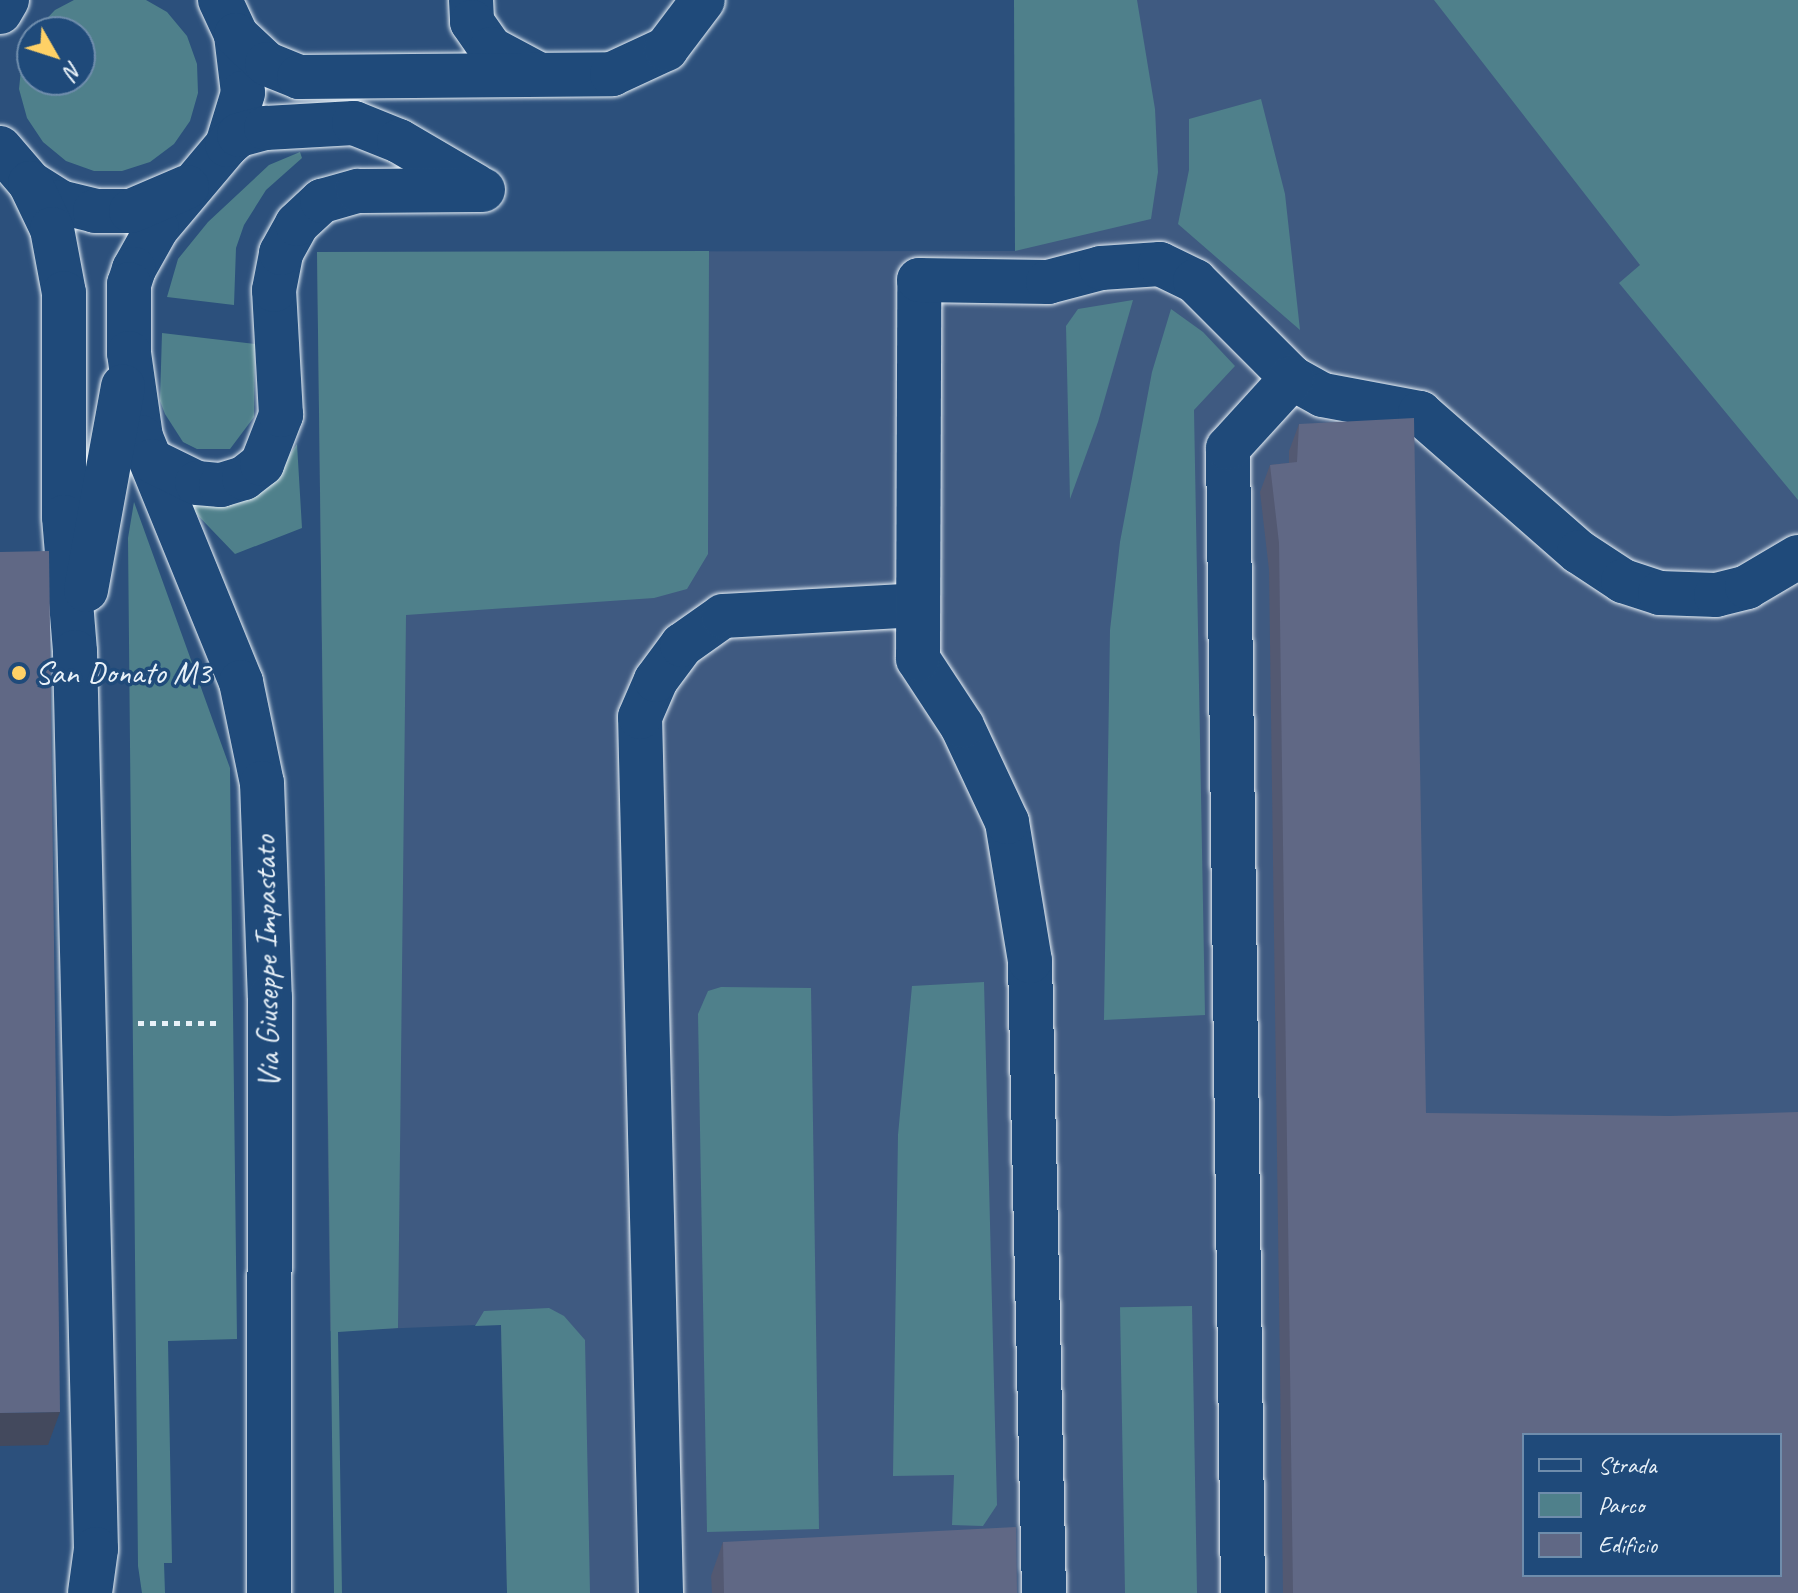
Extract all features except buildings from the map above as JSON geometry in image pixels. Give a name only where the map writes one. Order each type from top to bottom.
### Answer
[{"type":"street","points":[[0,12],[7,0]]},
{"type":"street","points":[[471,0],[472,22],[491,49],[538,74]]},
{"type":"street","points":[[224,10],[267,64],[299,77],[612,74],[631,69],[666,49],[703,2]]},
{"type":"street","name":"Via Giuseppe Impastato","points":[[224,10],[243,93],[227,145],[157,228],[134,269],[129,284],[129,353],[135,417],[241,682],[262,783],[270,1005],[269,1593]]},
{"type":"street","points":[[152,461],[197,483],[221,485],[244,478],[262,464],[281,415],[274,290],[281,253],[297,224],[322,201],[358,191],[483,190],[388,135],[354,123],[266,128],[227,145]]},
{"type":"street","name":"Via Giuseppe Impastato","points":[[9,162],[60,202],[95,211],[153,204],[196,182]]},
{"type":"street","name":"Via Giuseppe Impastato","points":[[9,162],[52,229],[64,293],[64,517],[75,652],[96,1549],[90,1593]]},
{"type":"street","points":[[1044,1593],[1030,961],[1007,822],[962,726],[918,659],[919,280],[1048,282],[1101,268],[1160,264],[1195,281],[1292,378],[1323,395],[1420,413],[1579,552],[1623,581],[1660,593],[1716,595],[1747,587],[1798,557]]},
{"type":"street","name":"Via Giuseppe Impastato","points":[[75,652],[129,353]]},
{"type":"street","points":[[1243,1593],[1228,448],[1292,378]]},
{"type":"street","points":[[661,1593],[640,717],[656,680],[682,645],[723,616],[918,605]]},
{"type":"street","points":[[96,1549],[105,1593]]},
{"type":"path","points":[[128,1023],[233,1023]]},
{"type":"shaded area","points":[[1015,0],[1798,0],[1798,1593],[507,1593],[501,1324],[330,1331],[317,252],[1015,251]]},
{"type":"green space","points":[[74,0],[146,0],[167,12],[187,36],[197,64],[198,93],[190,121],[174,144],[150,162],[122,171],[94,171],[66,161],[43,142],[27,118],[21,96],[96,96],[96,16],[49,16]]},
{"type":"green space","points":[[1014,0],[1137,0],[1155,109],[1158,172],[1151,219],[1015,251]]},
{"type":"green space","points":[[1434,0],[1798,0],[1798,500],[1619,283],[1640,265]]},
{"type":"green space","points":[[1261,99],[1285,194],[1300,330],[1178,224],[1189,170],[1189,119]]},
{"type":"green space","points":[[300,152],[302,158],[266,190],[244,225],[236,248],[234,305],[167,297],[178,259],[208,222],[269,165]]},
{"type":"green space","points":[[709,251],[708,554],[687,589],[654,598],[406,615],[398,1328],[338,1332],[342,1593],[334,1593],[317,252]]},
{"type":"green space","points":[[1133,300],[1098,422],[1070,499],[1066,326],[1078,309]]},
{"type":"green space","points":[[1171,309],[1203,332],[1235,366],[1194,410],[1205,1015],[1104,1020],[1110,630],[1120,542],[1152,372]]},
{"type":"green space","points":[[162,333],[255,344],[254,417],[230,449],[197,449],[183,442],[165,414],[160,401]]},
{"type":"green space","points":[[297,444],[302,528],[235,554],[186,503],[280,469]]},
{"type":"green space","points":[[134,502],[230,768],[237,1339],[168,1341],[172,1563],[164,1563],[165,1593],[142,1593],[138,1566],[128,538]]},
{"type":"green space","points":[[984,982],[997,1505],[983,1526],[952,1525],[954,1475],[893,1476],[898,1135],[912,986]]},
{"type":"green space","points":[[721,987],[811,988],[819,1529],[707,1532],[698,1014],[708,991]]},
{"type":"green space","points":[[1192,1306],[1197,1593],[1125,1593],[1120,1307]]},
{"type":"green space","points":[[549,1308],[564,1316],[585,1340],[590,1593],[507,1593],[501,1325],[475,1326],[484,1311]]},
{"type":"place","name":"San Donato M3","points":[[19,673]]}]
